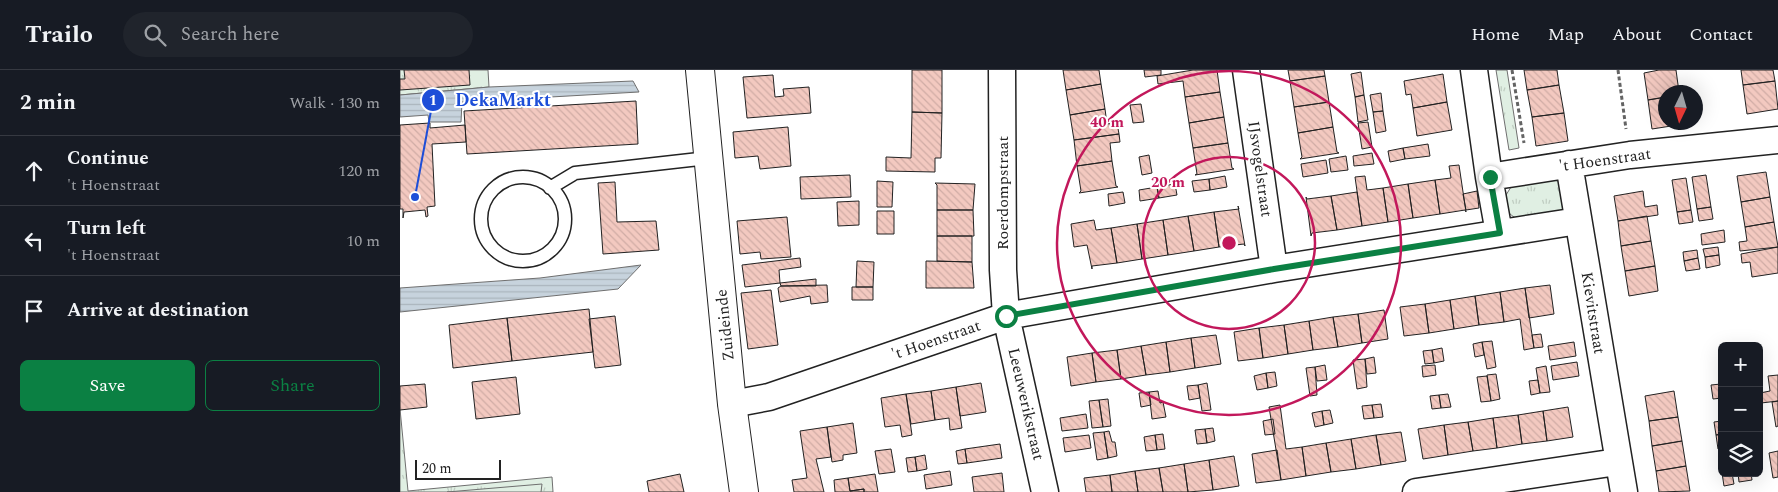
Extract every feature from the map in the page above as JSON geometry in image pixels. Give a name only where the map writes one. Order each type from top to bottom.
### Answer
[{"type":"street","name":"Zuideinde","points":[[700,70],[732,404],[744,492]]},
{"type":"street","name":"Roerdompstraat","points":[[1002,70],[1003,270],[1006,316]]},
{"type":"street","name":"IJsvogelstraat","points":[[1246,70],[1274,269]]},
{"type":"street","points":[[1474,70],[1500,233]]},
{"type":"street","name":"'t Hoenstraat","points":[[1490,177],[1630,155],[1778,140]]},
{"type":"street","name":"Kievitstraat","points":[[1569,164],[1617,462],[1624,492]]},
{"type":"street","name":"'t Hoenstraat","points":[[732,404],[769,397],[1006,316],[1274,269],[1578,222]]},
{"type":"street","name":"Leeuwerikstraat","points":[[1006,316],[1045,492]]},
{"type":"street","points":[[1416,492],[1617,462]]},
{"type":"lane","points":[[550,188],[575,173],[708,158]]},
{"type":"lane","points":[[516,178],[530,178],[550,188],[562,203],[565,216],[564,230],[558,243],[548,253],[536,260],[522,262],[509,259],[497,252],[488,242],[482,230],[481,216],[484,203],[492,191],[502,183],[516,178]]},
{"type":"path","points":[[1512,70],[1528,170]]},
{"type":"path","points":[[1618,70],[1630,155]]},
{"type":"green space","points":[[400,70],[488,70],[489,87],[400,95]]},
{"type":"green space","points":[[1496,70],[1507,70],[1519,148],[1509,150]]},
{"type":"green space","points":[[1553,179],[1562,182],[1565,209],[1547,216],[1519,219],[1510,214],[1505,208],[1506,195],[1511,187],[1532,181]]},
{"type":"green space","points":[[400,409],[408,491],[552,477],[553,492],[400,492]]},
{"type":"green space","points":[[542,484],[541,492],[447,492]]},
{"type":"shaded area","points":[[633,81],[639,92],[462,102],[461,122],[429,122],[428,115],[400,117],[400,95],[489,87]]},
{"type":"shaded area","points":[[641,265],[618,289],[400,312],[400,288],[540,278]]},
{"type":"building","points":[[404,70],[469,70],[470,85],[400,90],[400,79],[405,79]]},
{"type":"building","points":[[912,70],[942,70],[942,113],[912,112]]},
{"type":"building","points":[[1063,70],[1099,70],[1101,84],[1066,90]]},
{"type":"building","points":[[1144,70],[1161,70],[1161,75],[1145,77]]},
{"type":"building","points":[[1193,70],[1217,70],[1220,92],[1185,97],[1183,81],[1158,84],[1157,76]]},
{"type":"building","points":[[1288,70],[1324,70],[1325,76],[1290,81]]},
{"type":"building","points":[[1524,70],[1557,70],[1559,85],[1527,90]]},
{"type":"building","points":[[1659,70],[1676,70],[1678,85],[1658,85],[1658,98],[1648,100],[1644,73]]},
{"type":"building","points":[[1741,70],[1773,70],[1775,81],[1743,85]]},
{"type":"building","points":[[1361,72],[1364,95],[1355,97],[1351,74]]},
{"type":"building","points":[[1443,74],[1447,102],[1413,108],[1411,94],[1406,95],[1404,81]]},
{"type":"building","points":[[773,75],[775,97],[784,96],[783,89],[809,87],[811,113],[747,118],[743,77]]},
{"type":"building","points":[[1325,76],[1329,102],[1294,107],[1290,81]]},
{"type":"building","points":[[1775,81],[1778,109],[1747,114],[1743,85]]},
{"type":"building","points":[[1101,84],[1105,109],[1070,115],[1066,90]]},
{"type":"building","points":[[1559,85],[1564,113],[1532,117],[1527,90]]},
{"type":"building","points":[[1220,92],[1224,117],[1189,123],[1185,97]]},
{"type":"building","points":[[1381,93],[1383,111],[1373,112],[1370,95]]},
{"type":"building","points":[[1364,95],[1368,120],[1358,122],[1355,97]]},
{"type":"building","points":[[1658,98],[1658,128],[1652,129],[1648,100]]},
{"type":"building","points":[[636,101],[638,144],[467,154],[464,111]]},
{"type":"building","points":[[1329,102],[1333,127],[1298,133],[1294,107]]},
{"type":"building","points":[[1447,102],[1452,130],[1417,136],[1413,108]]},
{"type":"building","points":[[1141,104],[1144,122],[1133,123],[1130,105]]},
{"type":"building","points":[[1105,109],[1107,124],[1117,123],[1119,134],[1074,140],[1070,115]]},
{"type":"building","points":[[1383,111],[1386,131],[1376,133],[1373,112]]},
{"type":"building","points":[[912,112],[942,113],[941,158],[935,158],[935,172],[886,171],[886,157],[911,158]]},
{"type":"building","points":[[1564,113],[1568,141],[1536,146],[1532,117]]},
{"type":"building","points":[[1224,117],[1228,143],[1193,148],[1189,123]]},
{"type":"building","points":[[1368,122],[1372,147],[1362,149],[1358,123]]},
{"type":"building","points":[[430,123],[430,128],[465,125],[466,142],[432,144],[435,206],[427,207],[428,216],[426,217],[425,210],[404,212],[403,218],[403,209],[400,209],[400,125]]},
{"type":"building","points":[[788,127],[791,166],[760,169],[758,156],[735,158],[733,132]]},
{"type":"building","points":[[1333,127],[1337,152],[1339,153],[1300,159],[1302,157],[1298,133]]},
{"type":"building","points":[[1119,134],[1120,142],[1110,143],[1112,161],[1077,166],[1074,140]]},
{"type":"building","points":[[1228,143],[1232,168],[1234,169],[1195,175],[1197,174],[1193,148]]},
{"type":"building","points":[[1428,144],[1430,156],[1405,159],[1403,148]]},
{"type":"building","points":[[1403,148],[1405,159],[1390,162],[1388,151]]},
{"type":"building","points":[[1372,153],[1374,164],[1354,166],[1353,156]]},
{"type":"building","points":[[1149,155],[1152,173],[1142,175],[1139,157]]},
{"type":"building","points":[[1346,156],[1348,170],[1331,172],[1329,159]]},
{"type":"building","points":[[1326,160],[1328,173],[1303,177],[1301,164]]},
{"type":"building","points":[[1112,161],[1116,186],[1118,187],[1079,193],[1081,191],[1077,166]]},
{"type":"building","points":[[1459,165],[1466,212],[1465,210],[1440,214],[1435,180],[1451,178],[1449,166]]},
{"type":"building","points":[[1766,172],[1770,197],[1741,202],[1737,176]]},
{"type":"building","points":[[850,175],[851,197],[801,199],[800,177]]},
{"type":"building","points":[[1706,175],[1711,207],[1697,209],[1692,177]]},
{"type":"building","points":[[1225,176],[1227,187],[1210,190],[1209,179]]},
{"type":"building","points":[[1365,176],[1367,190],[1383,188],[1388,222],[1362,226],[1355,177]]},
{"type":"building","points":[[1686,178],[1691,210],[1677,212],[1672,180]]},
{"type":"building","points":[[1209,179],[1210,190],[1194,192],[1192,181]]},
{"type":"building","points":[[1435,180],[1440,214],[1413,218],[1408,184]]},
{"type":"building","points":[[877,181],[893,182],[892,207],[877,207]]},
{"type":"building","points":[[615,182],[617,222],[656,221],[659,250],[603,254],[598,183]]},
{"type":"building","points":[[935,183],[975,184],[973,210],[937,210],[937,185]]},
{"type":"building","points":[[1175,184],[1177,195],[1159,198],[1157,187]]},
{"type":"building","points":[[1408,184],[1413,218],[1388,222],[1383,188]]},
{"type":"building","points":[[1157,187],[1159,198],[1140,201],[1139,190]]},
{"type":"building","points":[[1477,191],[1479,208],[1466,210],[1463,194]]},
{"type":"building","points":[[1643,191],[1645,207],[1657,205],[1658,215],[1618,221],[1614,196]]},
{"type":"building","points":[[1123,192],[1125,203],[1109,206],[1108,194]]},
{"type":"building","points":[[1357,192],[1362,226],[1337,230],[1331,196]]},
{"type":"building","points":[[1331,196],[1337,230],[1312,233],[1311,236],[1306,197],[1307,199]]},
{"type":"building","points":[[1770,197],[1774,222],[1745,227],[1741,202]]},
{"type":"building","points":[[859,201],[859,225],[838,226],[837,202]]},
{"type":"building","points":[[1711,207],[1713,219],[1699,221],[1697,209]]},
{"type":"building","points":[[1239,209],[1245,246],[1244,244],[1219,247],[1214,212]]},
{"type":"building","points":[[937,210],[973,210],[974,236],[937,236]]},
{"type":"building","points":[[1691,210],[1693,222],[1679,224],[1677,212]]},
{"type":"building","points":[[877,211],[894,211],[894,234],[877,234]]},
{"type":"building","points":[[1214,212],[1219,247],[1194,251],[1188,216]]},
{"type":"building","points":[[1188,216],[1194,251],[1168,255],[1163,220]]},
{"type":"building","points":[[1647,216],[1651,241],[1621,246],[1618,221]]},
{"type":"building","points":[[787,217],[791,257],[761,259],[760,252],[740,254],[737,221]]},
{"type":"building","points":[[1094,220],[1096,230],[1111,228],[1117,263],[1092,266],[1092,269],[1087,245],[1074,247],[1071,224]]},
{"type":"building","points":[[1163,220],[1168,255],[1142,259],[1137,224]]},
{"type":"building","points":[[1774,222],[1778,247],[1740,251],[1739,242],[1747,241],[1745,227]]},
{"type":"building","points":[[1137,224],[1142,259],[1117,263],[1111,228]]},
{"type":"building","points":[[1724,230],[1725,242],[1702,245],[1701,234]]},
{"type":"building","points":[[937,236],[972,236],[972,262],[937,261]]},
{"type":"building","points":[[1651,241],[1655,266],[1625,271],[1621,246]]},
{"type":"building","points":[[1718,247],[1719,255],[1705,257],[1703,249]]},
{"type":"building","points":[[1778,247],[1778,273],[1752,277],[1750,262],[1742,263],[1741,254]]},
{"type":"building","points":[[1697,250],[1698,258],[1684,261],[1683,252]]},
{"type":"building","points":[[1719,255],[1720,265],[1706,268],[1705,257]]},
{"type":"building","points":[[800,258],[801,267],[779,270],[780,283],[745,287],[742,265]]},
{"type":"building","points":[[1698,258],[1700,269],[1686,271],[1684,261]]},
{"type":"building","points":[[857,261],[874,262],[873,287],[856,287]]},
{"type":"building","points":[[926,261],[972,262],[974,288],[926,288]]},
{"type":"building","points":[[1655,266],[1658,291],[1629,296],[1625,271]]},
{"type":"building","points":[[816,279],[816,286],[781,286],[780,283]]},
{"type":"building","points":[[827,285],[828,302],[811,304],[810,296],[780,302],[778,288],[781,286]]},
{"type":"building","points":[[1550,285],[1554,314],[1529,318],[1525,288]]},
{"type":"building","points":[[852,287],[873,287],[873,300],[852,300]]},
{"type":"building","points":[[1525,288],[1534,348],[1524,350],[1520,319],[1504,322],[1500,292]]},
{"type":"building","points":[[771,290],[778,345],[748,349],[741,293]]},
{"type":"building","points":[[1500,292],[1504,322],[1479,325],[1475,296]]},
{"type":"building","points":[[1475,296],[1479,325],[1454,329],[1450,300]]},
{"type":"building","points":[[1450,300],[1454,329],[1429,333],[1425,304]]},
{"type":"building","points":[[1425,304],[1429,333],[1404,336],[1400,307]]},
{"type":"building","points":[[589,309],[593,352],[512,361],[507,318]]},
{"type":"building","points":[[1384,310],[1388,339],[1362,343],[1358,314]]},
{"type":"building","points":[[1358,314],[1362,343],[1338,347],[1333,317]]},
{"type":"building","points":[[615,316],[621,365],[595,368],[589,319]]},
{"type":"building","points":[[1333,317],[1338,347],[1313,350],[1309,321]]},
{"type":"building","points":[[507,318],[512,361],[453,368],[449,325]]},
{"type":"building","points":[[1309,321],[1313,350],[1288,354],[1284,325]]},
{"type":"building","points":[[1284,325],[1288,354],[1263,358],[1259,328]]},
{"type":"building","points":[[1259,328],[1263,358],[1238,361],[1234,332]]},
{"type":"building","points":[[1541,334],[1543,347],[1534,348],[1532,335]]},
{"type":"building","points":[[1216,335],[1221,364],[1195,368],[1191,338]]},
{"type":"building","points":[[1191,338],[1195,368],[1170,372],[1166,342]]},
{"type":"building","points":[[1492,341],[1496,367],[1487,369],[1482,342]]},
{"type":"building","points":[[1166,342],[1170,372],[1146,375],[1141,346]]},
{"type":"building","points":[[1482,342],[1484,355],[1475,357],[1473,344]]},
{"type":"building","points":[[1574,342],[1576,356],[1550,360],[1548,346]]},
{"type":"building","points":[[1141,346],[1146,375],[1121,379],[1117,350]]},
{"type":"building","points":[[1442,348],[1444,361],[1434,363],[1432,350]]},
{"type":"building","points":[[1117,350],[1121,379],[1096,382],[1092,353]]},
{"type":"building","points":[[1432,350],[1434,363],[1425,364],[1423,351]]},
{"type":"building","points":[[1092,353],[1096,382],[1071,386],[1067,357]]},
{"type":"building","points":[[1374,357],[1376,373],[1367,374],[1365,359]]},
{"type":"building","points":[[1365,359],[1367,387],[1357,389],[1353,360]]},
{"type":"building","points":[[1577,362],[1579,376],[1553,380],[1551,366]]},
{"type":"building","points":[[1325,365],[1327,380],[1317,381],[1315,367]]},
{"type":"building","points":[[1435,365],[1436,375],[1423,377],[1422,366]]},
{"type":"building","points":[[1546,366],[1550,392],[1540,393],[1536,368]]},
{"type":"building","points":[[1315,367],[1317,395],[1310,396],[1306,368]]},
{"type":"building","points":[[1275,372],[1277,386],[1268,388],[1266,373]]},
{"type":"building","points":[[1266,373],[1268,388],[1257,390],[1254,376]]},
{"type":"building","points":[[1496,374],[1500,399],[1491,401],[1487,375]]},
{"type":"building","points":[[1778,375],[1778,401],[1763,403],[1763,392],[1770,391],[1768,376]]},
{"type":"building","points":[[1487,376],[1491,401],[1481,402],[1477,377]]},
{"type":"building","points":[[516,377],[520,414],[476,419],[472,382]]},
{"type":"building","points":[[1538,380],[1540,393],[1531,395],[1529,381]]},
{"type":"building","points":[[981,383],[986,412],[960,416],[956,387]]},
{"type":"building","points":[[1207,383],[1211,410],[1202,411],[1198,385]]},
{"type":"building","points":[[425,384],[427,407],[400,410],[400,386]]},
{"type":"building","points":[[1718,384],[1718,398],[1713,399],[1711,385]]},
{"type":"building","points":[[1198,385],[1200,398],[1189,400],[1187,386]]},
{"type":"building","points":[[956,387],[962,428],[950,430],[949,418],[935,420],[931,391]]},
{"type":"building","points":[[931,391],[935,420],[911,424],[906,394]]},
{"type":"building","points":[[1158,391],[1160,403],[1163,402],[1166,417],[1152,419],[1149,392]]},
{"type":"building","points":[[1674,391],[1678,417],[1649,421],[1645,396]]},
{"type":"building","points":[[1149,392],[1151,405],[1141,407],[1139,393]]},
{"type":"building","points":[[906,394],[912,435],[902,437],[900,425],[885,427],[881,398]]},
{"type":"building","points":[[1448,394],[1451,407],[1441,408],[1439,395]]},
{"type":"building","points":[[1439,395],[1441,408],[1432,409],[1430,396]]},
{"type":"building","points":[[1108,399],[1111,426],[1103,427],[1099,400]]},
{"type":"building","points":[[1099,400],[1103,427],[1092,428],[1089,401]]},
{"type":"building","points":[[1778,401],[1778,426],[1776,427],[1772,402]]},
{"type":"building","points":[[1381,404],[1383,417],[1374,418],[1372,405]]},
{"type":"building","points":[[1280,405],[1286,449],[1302,447],[1306,476],[1281,480],[1269,407]]},
{"type":"building","points":[[1372,405],[1374,418],[1364,419],[1362,406]]},
{"type":"building","points":[[1568,407],[1573,437],[1547,441],[1543,411]]},
{"type":"building","points":[[1330,410],[1333,423],[1324,425],[1322,411]]},
{"type":"building","points":[[1322,411],[1324,425],[1315,427],[1312,413]]},
{"type":"building","points":[[1543,411],[1547,441],[1522,444],[1518,415]]},
{"type":"building","points":[[1086,414],[1088,428],[1062,431],[1060,418]]},
{"type":"building","points":[[1518,415],[1522,444],[1497,448],[1493,418]]},
{"type":"building","points":[[1678,417],[1682,441],[1652,446],[1649,421]]},
{"type":"building","points":[[1493,418],[1497,448],[1473,451],[1468,422]]},
{"type":"building","points":[[1273,419],[1275,434],[1265,435],[1263,421]]},
{"type":"building","points":[[1468,422],[1473,451],[1448,455],[1444,425]]},
{"type":"building","points":[[1714,422],[1718,422],[1718,435],[1716,435]]},
{"type":"building","points":[[853,423],[857,453],[843,455],[843,460],[832,462],[827,427]]},
{"type":"building","points":[[1444,425],[1448,455],[1423,459],[1418,429]]},
{"type":"building","points":[[827,427],[831,457],[816,459],[824,492],[794,492],[792,480],[807,478],[800,431]]},
{"type":"building","points":[[1213,428],[1215,441],[1207,443],[1205,429]]},
{"type":"building","points":[[1205,429],[1207,443],[1197,444],[1195,430]]},
{"type":"building","points":[[1109,431],[1112,442],[1115,442],[1117,456],[1108,458],[1104,432]]},
{"type":"building","points":[[1104,432],[1108,458],[1097,460],[1093,433]]},
{"type":"building","points":[[1401,432],[1406,461],[1381,465],[1376,435]]},
{"type":"building","points":[[1163,434],[1165,449],[1157,450],[1155,435]]},
{"type":"building","points":[[1089,435],[1091,448],[1065,452],[1063,438]]},
{"type":"building","points":[[1155,435],[1157,450],[1146,451],[1144,437]]},
{"type":"building","points":[[1376,435],[1381,465],[1356,469],[1351,439]]},
{"type":"building","points":[[1351,439],[1356,469],[1331,472],[1326,443]]},
{"type":"building","points":[[1682,441],[1686,466],[1656,471],[1652,446]]},
{"type":"building","points":[[1326,443],[1331,472],[1306,476],[1302,447]]},
{"type":"building","points":[[1000,444],[1002,458],[967,463],[965,449]]},
{"type":"building","points":[[891,449],[895,472],[879,474],[875,451]]},
{"type":"building","points":[[965,449],[967,463],[958,464],[956,451]]},
{"type":"building","points":[[1277,450],[1281,480],[1256,483],[1252,454]]},
{"type":"building","points":[[1778,451],[1778,477],[1773,478],[1769,453]]},
{"type":"building","points":[[925,455],[927,469],[917,471],[915,457]]},
{"type":"building","points":[[1234,456],[1239,486],[1213,490],[1209,460]]},
{"type":"building","points":[[915,457],[917,471],[908,472],[906,458]]},
{"type":"building","points":[[1209,460],[1213,490],[1188,492],[1184,464]]},
{"type":"building","points":[[1184,464],[1188,492],[1163,492],[1159,468]]},
{"type":"building","points":[[1686,466],[1690,491],[1659,492],[1656,471]]},
{"type":"building","points":[[1159,468],[1163,492],[1138,492],[1135,471]]},
{"type":"building","points":[[950,471],[952,485],[926,489],[924,475]]},
{"type":"building","points":[[1135,471],[1138,492],[1112,492],[1110,475]]},
{"type":"building","points":[[1002,473],[1004,492],[974,492],[972,477]]},
{"type":"building","points":[[680,474],[684,492],[649,492],[647,481]]},
{"type":"building","points":[[875,474],[878,492],[864,492],[864,489],[850,491],[848,478]]},
{"type":"building","points":[[1110,475],[1112,492],[1086,492],[1084,478]]},
{"type":"building","points":[[1723,477],[1733,477],[1734,484],[1724,486]]},
{"type":"building","points":[[1738,477],[1752,477],[1752,480],[1739,482]]},
{"type":"building","points":[[848,478],[850,491],[864,489],[864,492],[835,492],[834,480]]},
{"type":"place","name":"DekaMarkt","points":[[415,197]]},
{"type":"route","points":[[1006,316],[1274,269],[1500,233],[1490,177]]}]
